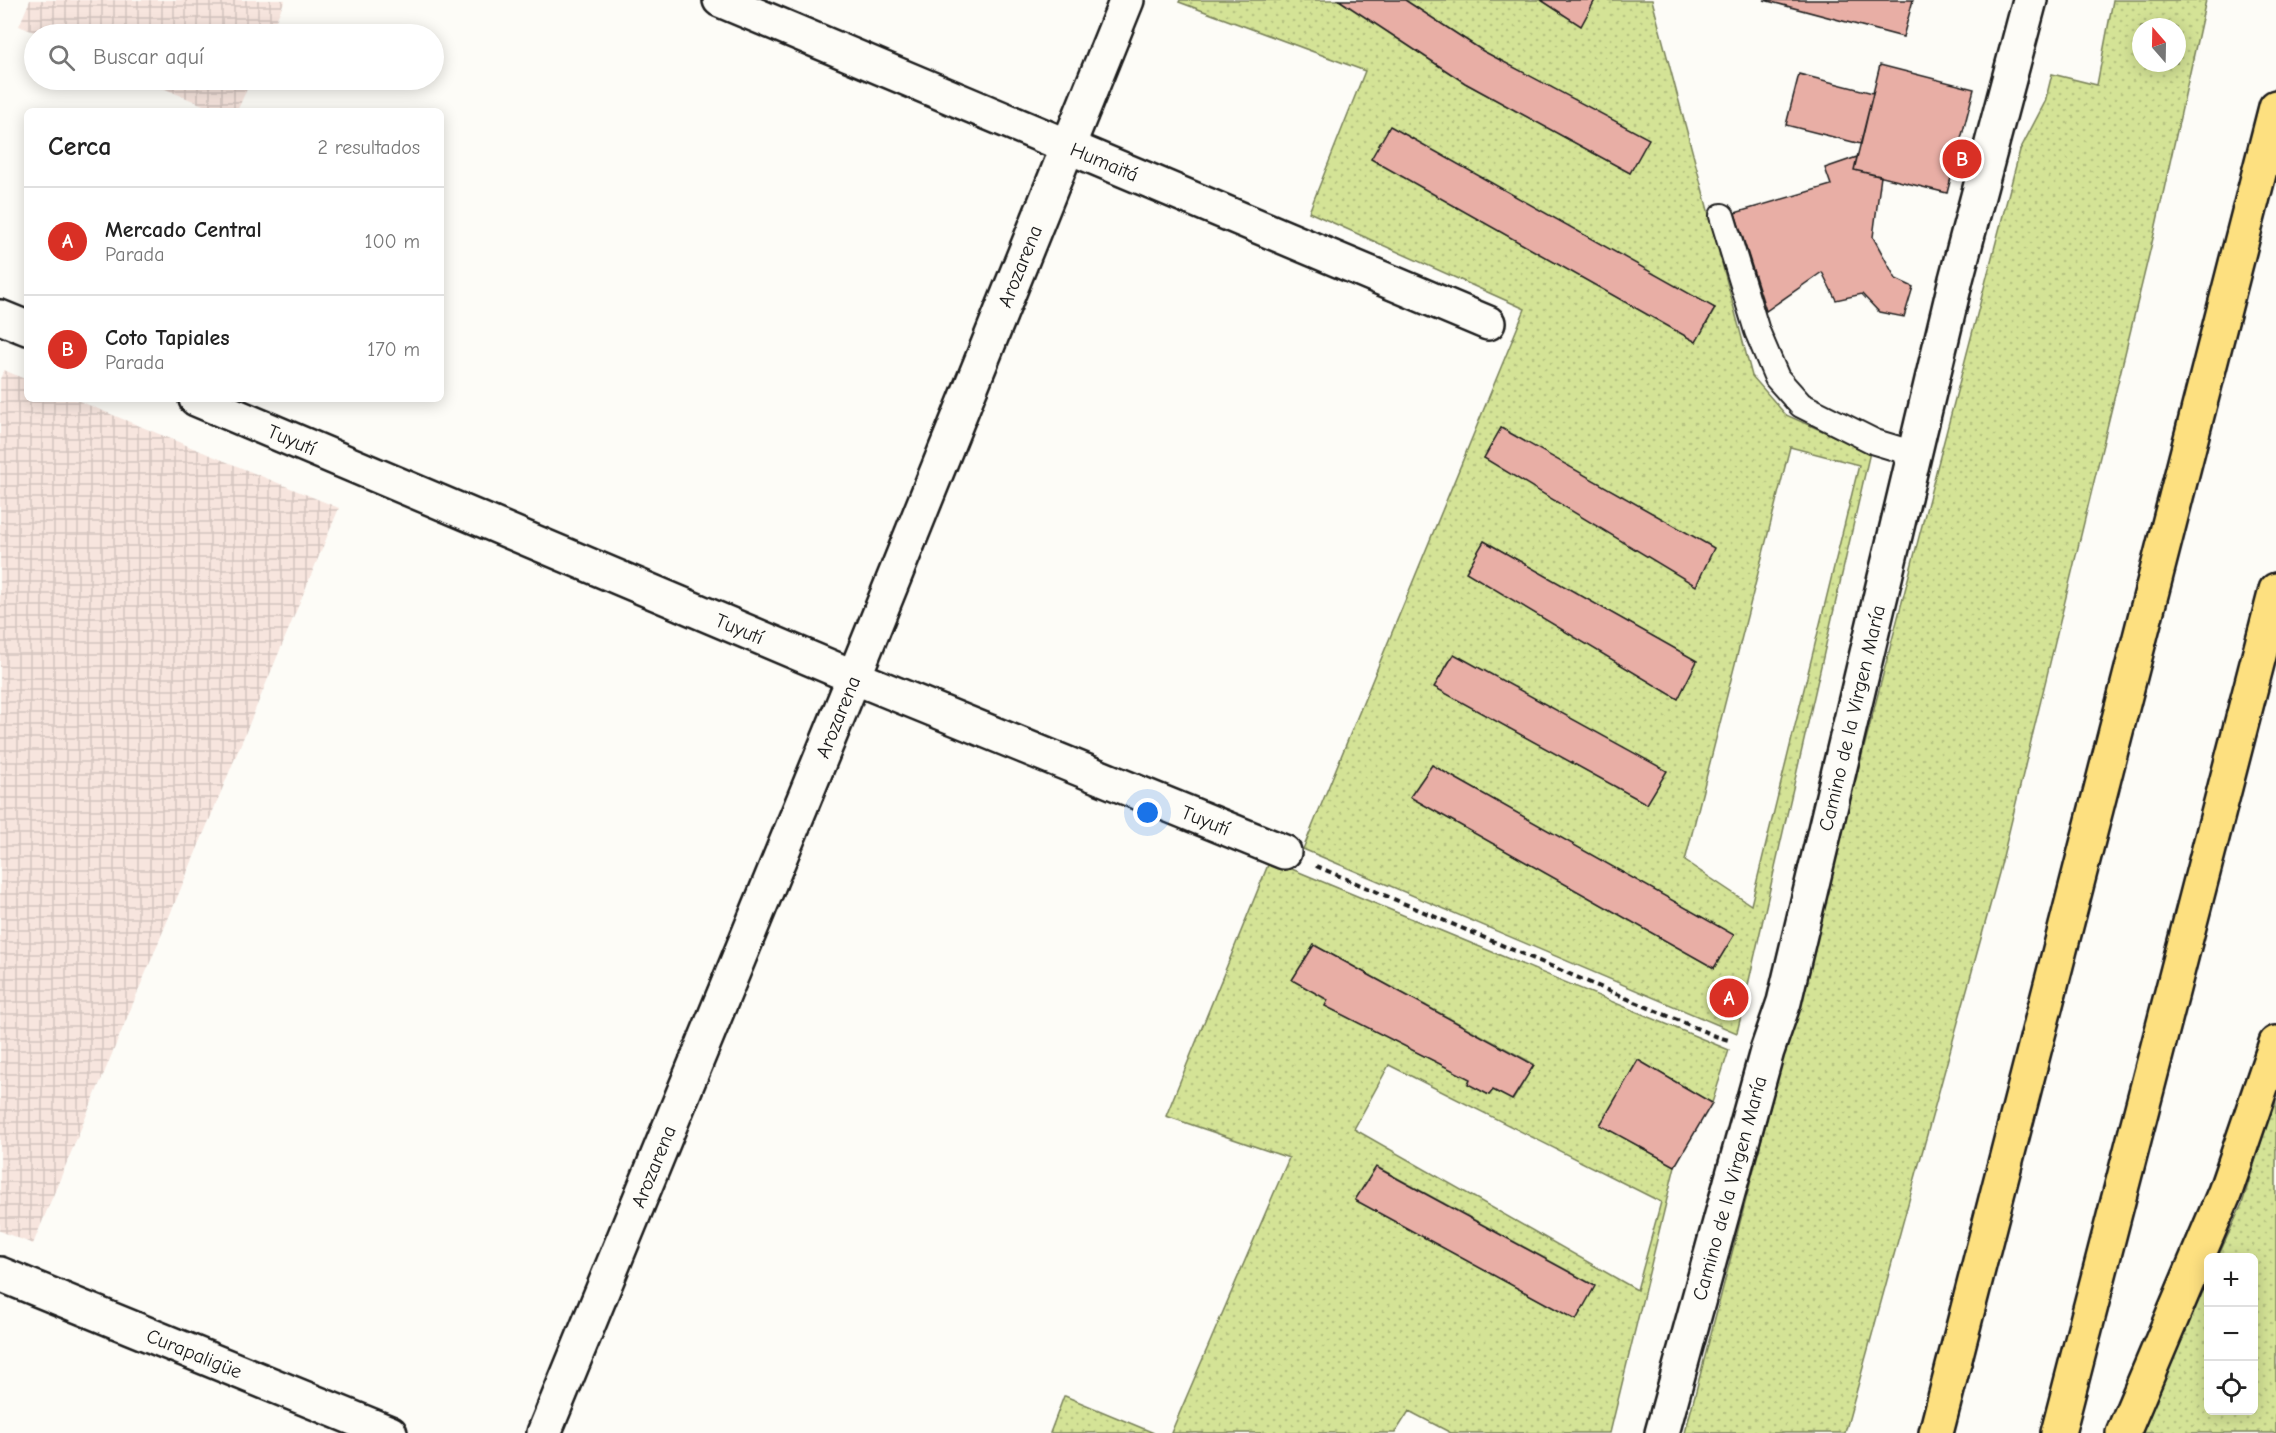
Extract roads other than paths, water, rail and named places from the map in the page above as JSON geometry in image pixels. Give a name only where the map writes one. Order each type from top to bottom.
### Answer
[{"type":"highway","points":[[1936,1433],[2276,106]]},
{"type":"highway","points":[[2058,1433],[2276,590]]},
{"type":"highway","points":[[2123,1433],[2225,1192],[2276,1043]]},
{"type":"street","name":"Humaitá","points":[[720,0],[1488,323]]},
{"type":"street","name":"Arozarena","points":[[544,1433],[854,677],[1127,0]]},
{"type":"street","name":"Camino de la Virgen María","points":[[1662,1433],[1767,1051],[1784,1002],[1956,279],[2030,0]]},
{"type":"street","points":[[0,316],[24,327]]},
{"type":"street","name":"Tuyutí","points":[[203,402],[854,677],[1284,852]]},
{"type":"street","name":"Curapaligüe","points":[[0,1274],[390,1433]]},
{"type":"lane","points":[[1722,216],[1757,331],[1777,378],[1801,405],[1875,442],[1915,454]]},
{"type":"place","name":"Coto Tapiales","points":[[1962,159]]},
{"type":"place","name":"Mercado Central","points":[[1729,998]]}]
